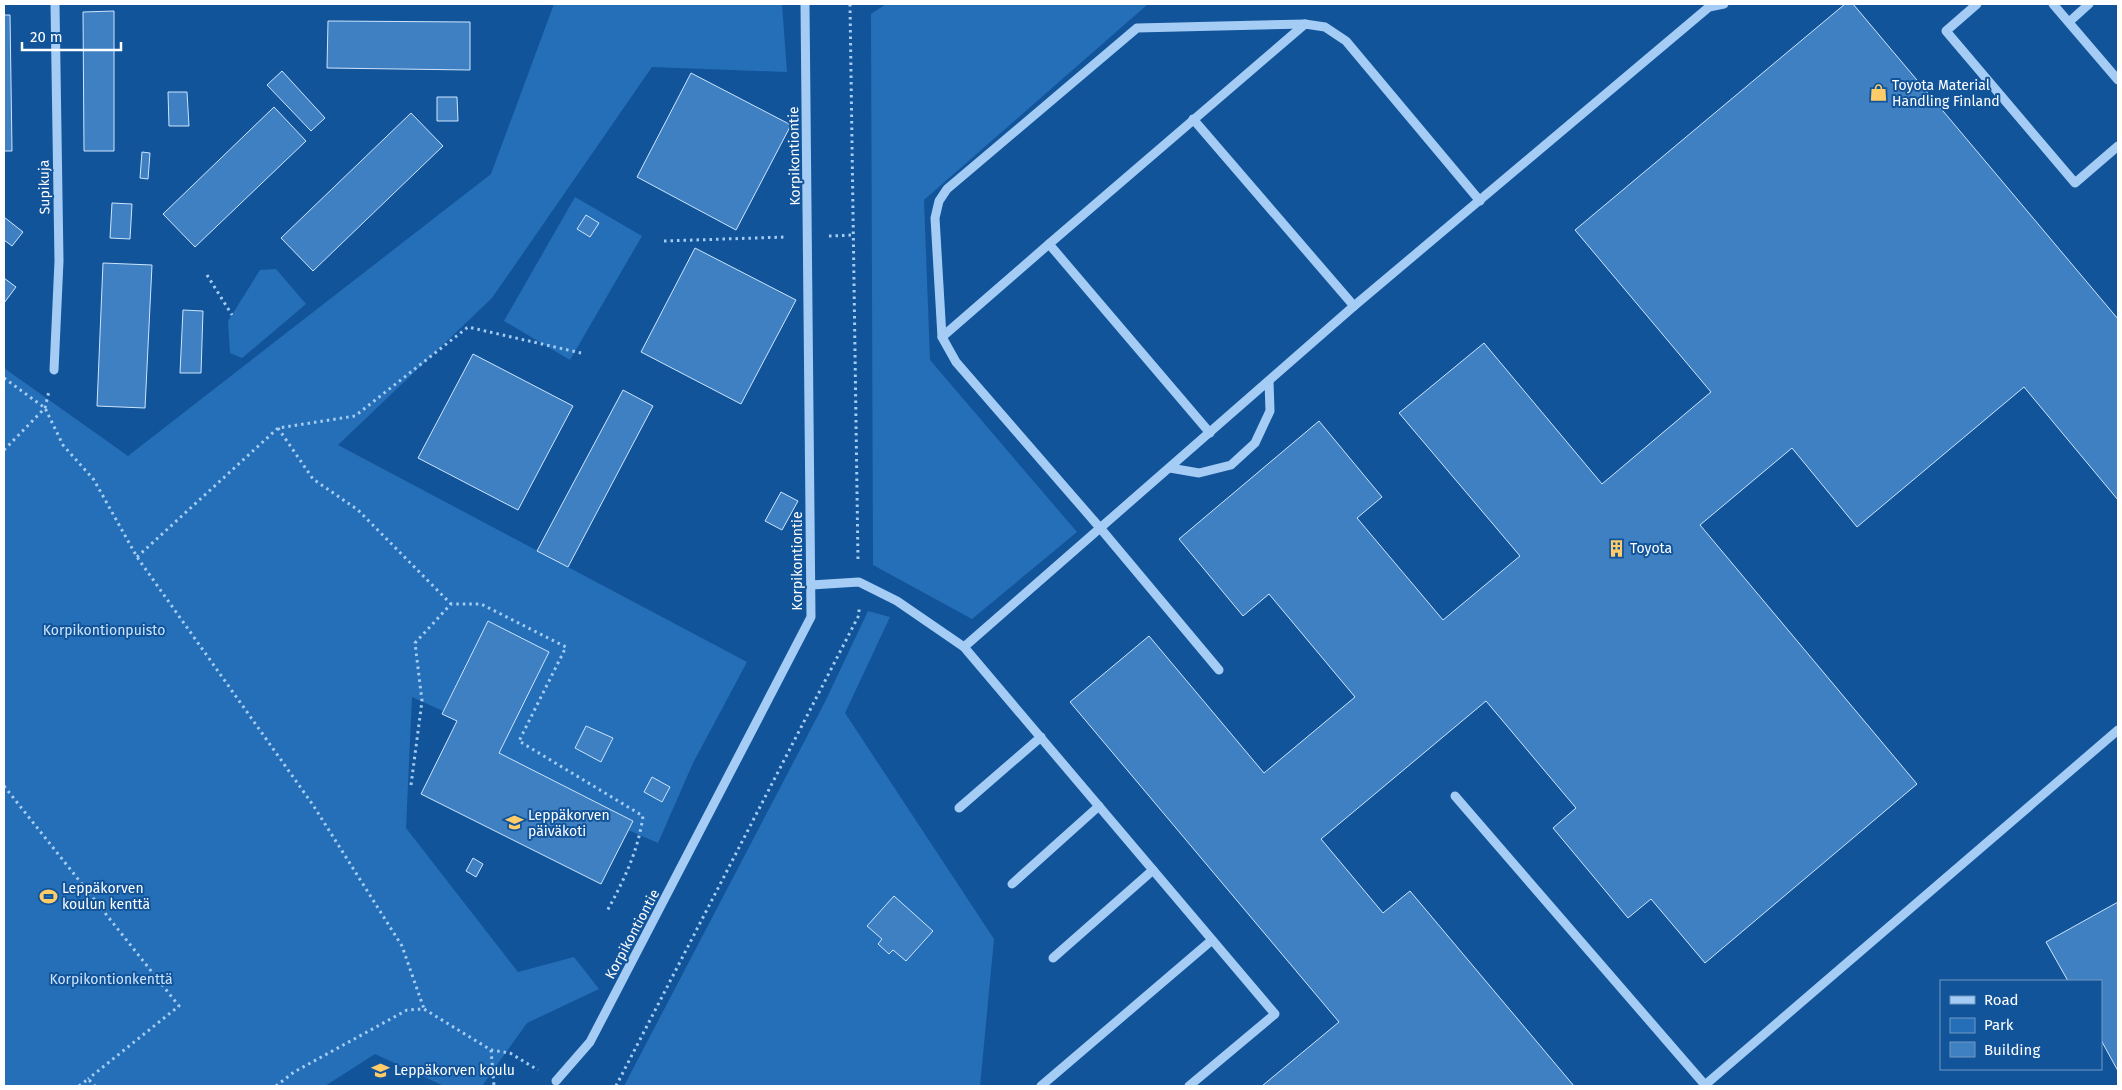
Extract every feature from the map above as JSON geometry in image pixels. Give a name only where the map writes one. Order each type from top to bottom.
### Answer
[{"type":"street","name":"Supikuja","points":[[54,4],[59,262],[54,370]]},
{"type":"street","name":"Korpikontiontie","points":[[556,1081],[590,1042],[811,618],[805,4]]},
{"type":"street","points":[[964,647],[1354,306],[1480,202],[1709,7],[1724,4]]},
{"type":"street","points":[[1977,4],[1946,31],[2075,183],[2118,146]]},
{"type":"street","points":[[2053,4],[2118,80]]},
{"type":"street","points":[[2069,22],[2090,4]]},
{"type":"street","points":[[1219,670],[1101,529],[956,362],[942,337],[935,218],[939,201],[954,182],[1137,28],[1287,23],[1325,27],[1346,41],[1480,202]]},
{"type":"street","points":[[942,337],[1305,24]]},
{"type":"street","points":[[1194,119],[1354,306]]},
{"type":"street","points":[[1049,244],[1210,433]]},
{"type":"street","points":[[1170,468],[1199,473],[1230,465],[1255,443],[1270,411],[1269,381]]},
{"type":"street","points":[[811,585],[859,582],[897,601],[964,647],[1275,1014],[1189,1086]]},
{"type":"street","points":[[1455,796],[1704,1086],[2118,730]]},
{"type":"street","points":[[959,808],[1041,737]]},
{"type":"street","points":[[1012,884],[1099,806]]},
{"type":"street","points":[[1053,958],[1153,870]]},
{"type":"street","points":[[1041,1086],[1212,940]]},
{"type":"path","points":[[664,241],[854,235]]},
{"type":"path","points":[[207,275],[232,314]]},
{"type":"path","points":[[137,557],[278,428],[355,416],[468,327],[581,353]]},
{"type":"path","points":[[4,378],[45,408],[63,445],[94,480],[137,557],[313,804],[402,946],[424,1009]]},
{"type":"path","points":[[4,450],[45,408]]},
{"type":"path","points":[[278,428],[313,478],[358,510],[451,604],[481,604],[566,647],[519,741],[643,816],[640,835],[628,870],[606,913]]},
{"type":"path","points":[[412,785],[422,701],[415,643],[451,604]]},
{"type":"path","points":[[4,786],[179,1006],[79,1086]]},
{"type":"path","points":[[276,1086],[294,1072],[407,1010],[424,1009],[491,1050],[510,1053],[556,1081]]},
{"type":"path","points":[[491,1050],[494,1086]]},
{"type":"path","points":[[88,1079],[95,1086]]},
{"type":"green space","points":[[554,4],[782,4],[787,72],[652,67],[492,298],[338,445],[747,662],[693,763],[658,843],[628,830],[632,820],[499,753],[549,652],[488,621],[443,711],[412,697],[406,828],[518,972],[574,957],[599,989],[527,1023],[482,1086],[444,1086],[375,1054],[325,1086],[4,1086],[4,368],[128,456],[491,174]]},
{"type":"green space","points":[[886,4],[1148,4],[924,200],[930,360],[1077,532],[972,619],[873,565],[871,14]]},
{"type":"green space","points":[[575,197],[642,236],[570,360],[504,321]]},
{"type":"green space","points":[[276,269],[306,304],[242,358],[230,353],[228,321],[260,270]]},
{"type":"green space","points":[[868,611],[890,617],[845,713],[994,939],[980,1086],[624,1086],[825,702]]},
{"type":"building","name":"Toyota","points":[[1845,4],[1853,4],[2118,319],[2118,500],[2024,387],[1857,527],[1792,448],[1700,525],[1917,784],[1705,963],[1651,899],[1628,918],[1553,828],[1576,808],[1486,701],[1321,839],[1383,913],[1410,891],[1574,1086],[1262,1086],[1339,1022],[1070,702],[1149,636],[1264,773],[1355,697],[1269,594],[1243,616],[1179,539],[1319,421],[1382,497],[1357,518],[1443,620],[1520,556],[1399,413],[1484,343],[1602,484],[1711,392],[1575,230]]},
{"type":"building","points":[[114,11],[114,151],[84,151],[83,12]]},
{"type":"building","points":[[4,15],[10,15],[12,151],[4,151]]},
{"type":"building","points":[[328,21],[470,22],[470,70],[327,68]]},
{"type":"building","points":[[282,71],[325,118],[311,131],[267,85]]},
{"type":"building","points":[[691,73],[791,125],[736,230],[637,177]]},
{"type":"building","points":[[168,92],[187,92],[189,126],[169,126]]},
{"type":"building","points":[[437,97],[457,97],[458,121],[437,121]]},
{"type":"building","points":[[274,107],[306,141],[195,247],[163,214]]},
{"type":"building","points":[[411,113],[443,146],[313,271],[281,238]]},
{"type":"building","points":[[142,152],[150,153],[148,179],[140,178]]},
{"type":"building","points":[[112,203],[132,204],[130,239],[110,238]]},
{"type":"building","points":[[586,215],[599,223],[590,237],[577,229]]},
{"type":"building","points":[[4,217],[23,232],[12,246],[4,240]]},
{"type":"building","points":[[695,248],[796,300],[741,404],[641,352]]},
{"type":"building","points":[[103,263],[152,265],[145,408],[97,406]]},
{"type":"building","points":[[4,278],[16,287],[4,303]]},
{"type":"building","points":[[183,310],[203,311],[201,373],[180,373]]},
{"type":"building","points":[[473,354],[573,406],[518,510],[418,458]]},
{"type":"building","points":[[623,390],[653,406],[568,567],[537,551]]},
{"type":"building","points":[[781,492],[798,501],[782,530],[765,521]]},
{"type":"building","points":[[488,621],[549,652],[499,753],[633,821],[601,884],[421,794],[457,721],[442,714]]},
{"type":"building","points":[[586,726],[613,738],[601,762],[575,748]]},
{"type":"building","points":[[652,777],[670,787],[662,802],[644,792]]},
{"type":"building","points":[[473,858],[483,864],[476,877],[466,871]]},
{"type":"building","points":[[894,896],[933,931],[906,961],[893,950],[889,954],[878,944],[882,939],[867,926]]},
{"type":"building","points":[[2118,902],[2118,1071],[2102,1042],[2102,980],[2067,980],[2046,942]]},
{"type":"place","name":"Toyota Material Handling Finland","points":[[1878,93]]},
{"type":"place","name":"Toyota","points":[[1616,548]]},
{"type":"place","name":"Leppäkorven päiväkoti","points":[[514,823]]},
{"type":"place","name":"Leppäkorven koulun kenttä","points":[[48,896]]},
{"type":"place","name":"Leppäkorven koulu","points":[[380,1070]]},
{"type":"park label","name":"Korpikontionpuisto","points":[[104,630]]},
{"type":"park label","name":"Korpikontionkenttä","points":[[111,979]]}]
